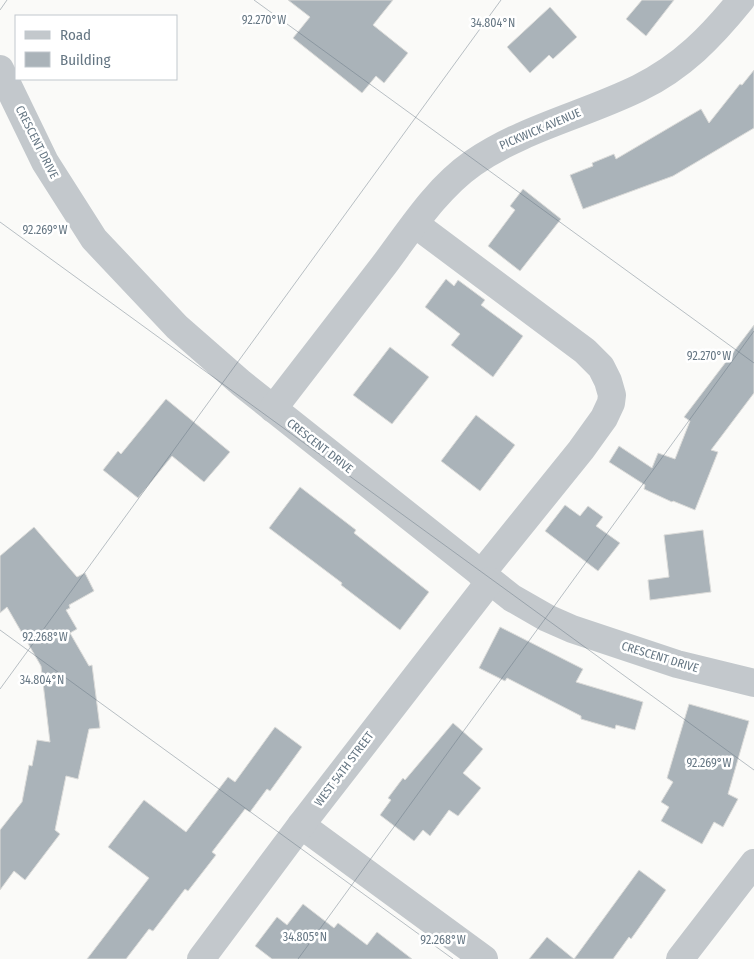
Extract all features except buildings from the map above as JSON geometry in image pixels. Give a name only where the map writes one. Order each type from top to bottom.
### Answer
[{"type":"street","name":"PICKWICK AVENUE","points":[[274,409],[414,224],[441,191],[458,174],[498,147],[526,133],[639,88],[686,59],[708,40],[741,0]]},
{"type":"street","name":"CRESCENT DRIVE","points":[[0,69],[44,162],[94,239],[177,328],[274,409],[486,578],[519,602],[547,618],[572,629],[677,664],[754,683]]},
{"type":"street","name":"WEST 54TH STREET","points":[[201,959],[604,418],[611,403],[612,396],[608,381],[601,367],[584,351],[414,224]]},
{"type":"street","points":[[301,826],[484,959]]},
{"type":"street","points":[[680,959],[754,863]]}]
